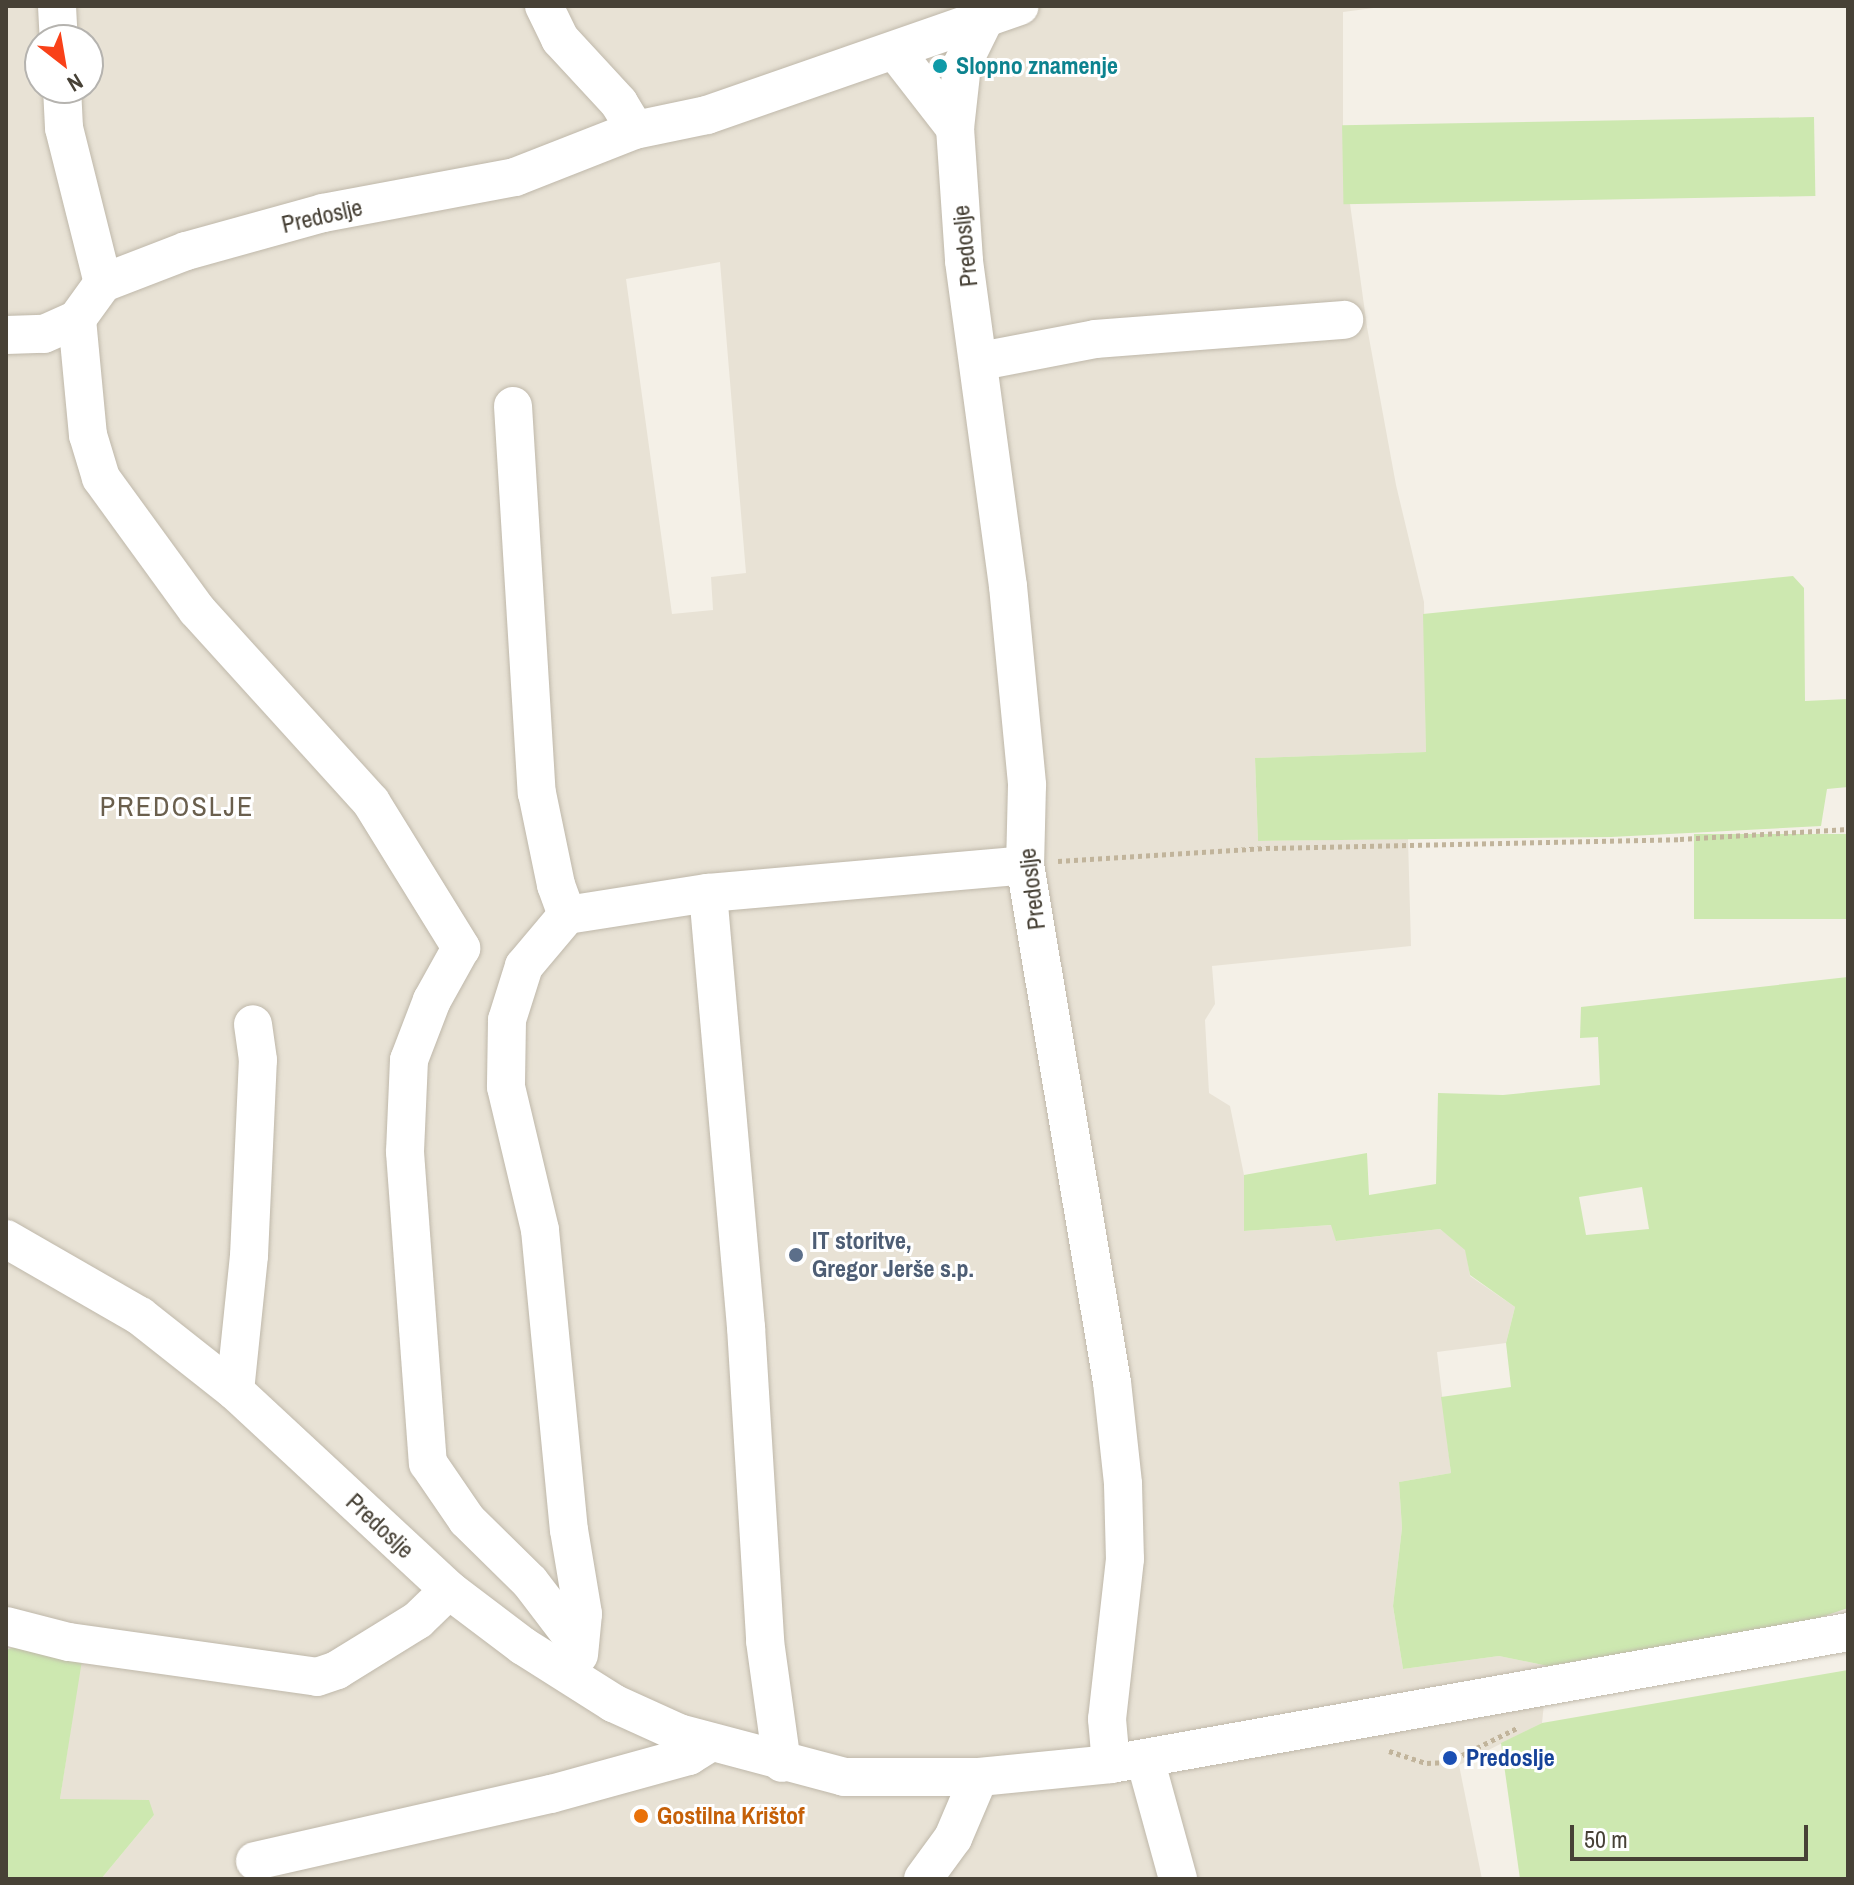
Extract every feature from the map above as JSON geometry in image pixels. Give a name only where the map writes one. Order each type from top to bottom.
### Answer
[{"type":"street","points":[[544,6],[560,39],[619,103],[635,130]]},
{"type":"street","name":"Predoslje","points":[[103,283],[186,251],[323,213],[515,177],[635,130],[707,115],[896,52],[999,10]]},
{"type":"street","name":"Predoslje","points":[[999,10],[962,65],[955,128],[964,261],[981,361],[1027,785],[1025,865],[1112,1382],[1123,1484],[1125,1559],[1107,1719],[1128,1761]]},
{"type":"street","points":[[896,52],[955,128]]},
{"type":"street","points":[[6,335],[44,334],[77,319],[103,283],[64,128],[63,104]]},
{"type":"street","points":[[77,319],[88,435],[101,478],[197,610],[371,802],[461,948],[432,1000],[409,1060],[405,1152],[428,1463],[467,1520],[530,1582],[579,1663]]},
{"type":"street","points":[[981,361],[1095,339],[1344,320]]},
{"type":"street","points":[[513,406],[537,793],[556,885],[567,915]]},
{"type":"street","points":[[579,1663],[583,1614],[569,1530],[540,1230],[506,1087],[507,1020],[524,966],[567,915],[708,893],[1025,865]]},
{"type":"street","points":[[708,893],[746,1327],[765,1641],[782,1763]]},
{"type":"street","points":[[235,1391],[249,1256],[258,1060],[253,1024]]},
{"type":"street","name":"Predoslje","points":[[6,1239],[140,1316],[235,1391],[449,1590],[579,1663],[613,1703],[710,1743],[844,1777],[979,1777],[1128,1761],[1848,1632]]},
{"type":"street","points":[[6,1626],[69,1642],[292,1677],[317,1677],[337,1670],[418,1620],[449,1590]]},
{"type":"street","points":[[255,1861],[551,1794],[689,1756],[710,1743]]},
{"type":"street","points":[[1128,1761],[1178,1879]]},
{"type":"street","points":[[923,1879],[953,1838],[979,1777]]},
{"type":"path","points":[[1025,865],[1266,848],[1680,839],[1848,829]]},
{"type":"path","points":[[1381,1748],[1427,1763],[1448,1762],[1531,1720]]},
{"type":"shaded area","points":[[6,6],[1389,6],[1343,12],[1343,153],[1367,327],[1396,485],[1424,602],[1426,752],[1255,758],[1258,841],[1408,839],[1411,946],[1212,966],[1215,1004],[1205,1020],[1209,1093],[1230,1106],[1244,1175],[1244,1231],[1332,1225],[1337,1241],[1440,1229],[1466,1250],[1470,1276],[1515,1307],[1506,1343],[1437,1352],[1451,1473],[1399,1482],[1402,1528],[1393,1606],[1403,1669],[1499,1656],[1548,1666],[1542,1723],[1459,1765],[1482,1879],[101,1879],[154,1815],[60,1799],[82,1654],[26,1643],[6,1605]],"holes":[[[720,262],[746,573],[711,577],[713,610],[672,614],[626,279]]]},
{"type":"green space","points":[[1814,117],[1815,196],[1343,204],[1342,125]]},
{"type":"green space","points":[[1793,576],[1804,588],[1805,701],[1848,699],[1848,787],[1827,789],[1821,826],[1611,837],[1258,841],[1255,758],[1426,752],[1423,614]]},
{"type":"green space","points":[[1694,834],[1848,834],[1848,919],[1694,919]]},
{"type":"green space","points":[[1848,977],[1848,1608],[1807,1622],[1548,1666],[1499,1656],[1403,1669],[1393,1606],[1402,1528],[1399,1482],[1451,1473],[1441,1397],[1511,1387],[1506,1343],[1515,1307],[1470,1275],[1465,1250],[1440,1229],[1336,1241],[1331,1225],[1244,1231],[1244,1175],[1367,1153],[1369,1195],[1436,1184],[1438,1093],[1503,1095],[1600,1085],[1598,1037],[1580,1038],[1581,1007]],"holes":[[[1642,1187],[1649,1229],[1586,1235],[1579,1197]]]},
{"type":"green space","points":[[26,1643],[83,1654],[60,1799],[149,1800],[154,1815],[101,1879],[6,1879],[6,1650]]},
{"type":"green space","points":[[1848,1670],[1848,1879],[1520,1879],[1501,1743],[1542,1723]]},
{"type":"place","name":"Slopno znamenje","points":[[940,66]]},
{"type":"place","name":"IT storitve, Gregor Jerše s.p.","points":[[796,1255]]},
{"type":"place","name":"Predoslje","points":[[1450,1758]]},
{"type":"place","name":"Gostilna Krištof","points":[[641,1816]]},
{"type":"district","name":"PREDOSLJE","points":[[177,806]]}]
